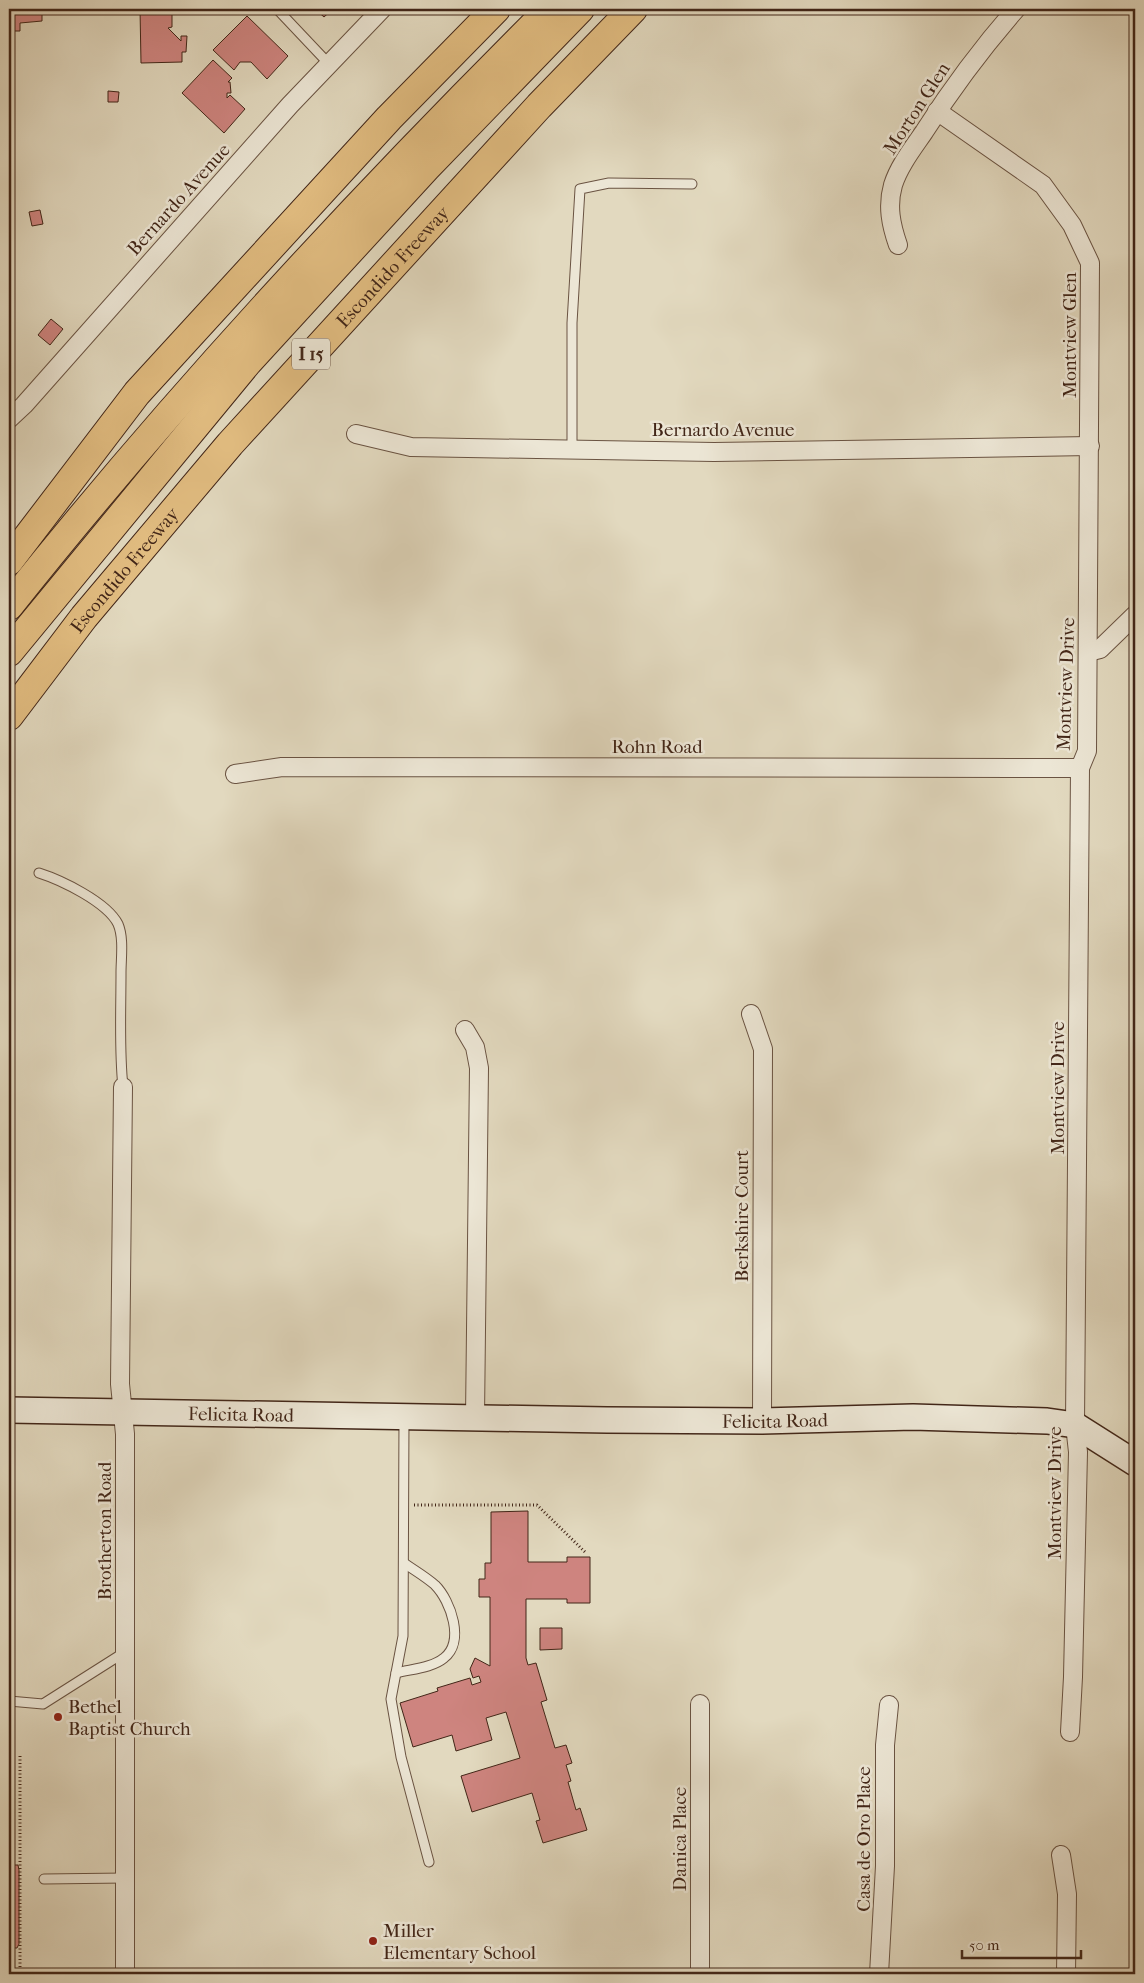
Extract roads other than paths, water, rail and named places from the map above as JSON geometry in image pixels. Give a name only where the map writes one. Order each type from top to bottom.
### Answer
[{"type":"highway","points":[[9,530],[60,470],[138,393],[389,118],[496,9]]},
{"type":"highway","points":[[9,606],[160,422],[300,266],[550,9]]},
{"type":"highway","points":[[9,652],[248,362],[426,168],[580,9]]},
{"type":"highway","name":"Escondido Freeway","points":[[9,716],[84,617],[230,444],[539,106],[633,9]]},
{"type":"highway","points":[[9,560],[138,393]]},
{"type":"main road","name":"Felicita Road","points":[[9,1410],[762,1421],[923,1417],[1047,1421],[1075,1425]]},
{"type":"main road","points":[[1075,1425],[1135,1463]]},
{"type":"street","name":"Bernardo Avenue","points":[[9,419],[24,405],[187,219],[382,9]]},
{"type":"street","name":"Morton Glen","points":[[898,245],[892,227],[890,204],[894,184],[910,153],[937,111],[988,41],[1016,9]]},
{"type":"street","name":"Montview Glen","points":[[937,111],[1043,185],[1072,225],[1090,263],[1090,446]]},
{"type":"street","name":"Bernardo Avenue","points":[[356,434],[411,447],[714,452],[1090,446]]},
{"type":"street","name":"Montview Drive","points":[[1070,1732],[1078,1452],[1075,1425],[1080,768],[1087,751],[1090,446]]},
{"type":"street","points":[[1088,652],[1100,649],[1135,615]]},
{"type":"street","name":"Rohn Road","points":[[235,774],[282,767],[1080,768]]},
{"type":"street","name":"Berkshire Court","points":[[751,1014],[763,1049],[762,1421]]},
{"type":"street","points":[[465,1030],[475,1047],[479,1068],[475,1417]]},
{"type":"street","name":"Brotherton Road","points":[[123,1088],[120,1384],[125,1434],[125,1974]]},
{"type":"street","name":"Danica Place","points":[[700,1704],[700,1974]]},
{"type":"street","name":"Casa de Oro Place","points":[[879,1974],[885,1866],[885,1745],[889,1705]]},
{"type":"street","points":[[1061,1855],[1067,1894],[1066,1974]]},
{"type":"lane","points":[[277,9],[329,64]]},
{"type":"lane","points":[[572,449],[572,323],[580,189],[609,183],[692,184]]},
{"type":"lane","points":[[39,873],[56,879],[82,894],[110,914],[118,925],[121,949],[120,1064],[123,1088]]},
{"type":"lane","points":[[404,1416],[403,1636],[391,1699],[394,1722],[429,1862]]},
{"type":"lane","points":[[396,1673],[430,1665],[444,1659],[454,1643],[449,1604],[435,1585],[404,1563]]},
{"type":"lane","points":[[9,1701],[43,1704],[125,1652]]},
{"type":"lane","points":[[44,1880],[125,1878]]},
{"type":"place","name":"Bethel Baptist Church","points":[[58,1717]]},
{"type":"place","name":"Miller Elementary School","points":[[373,1941]]}]
